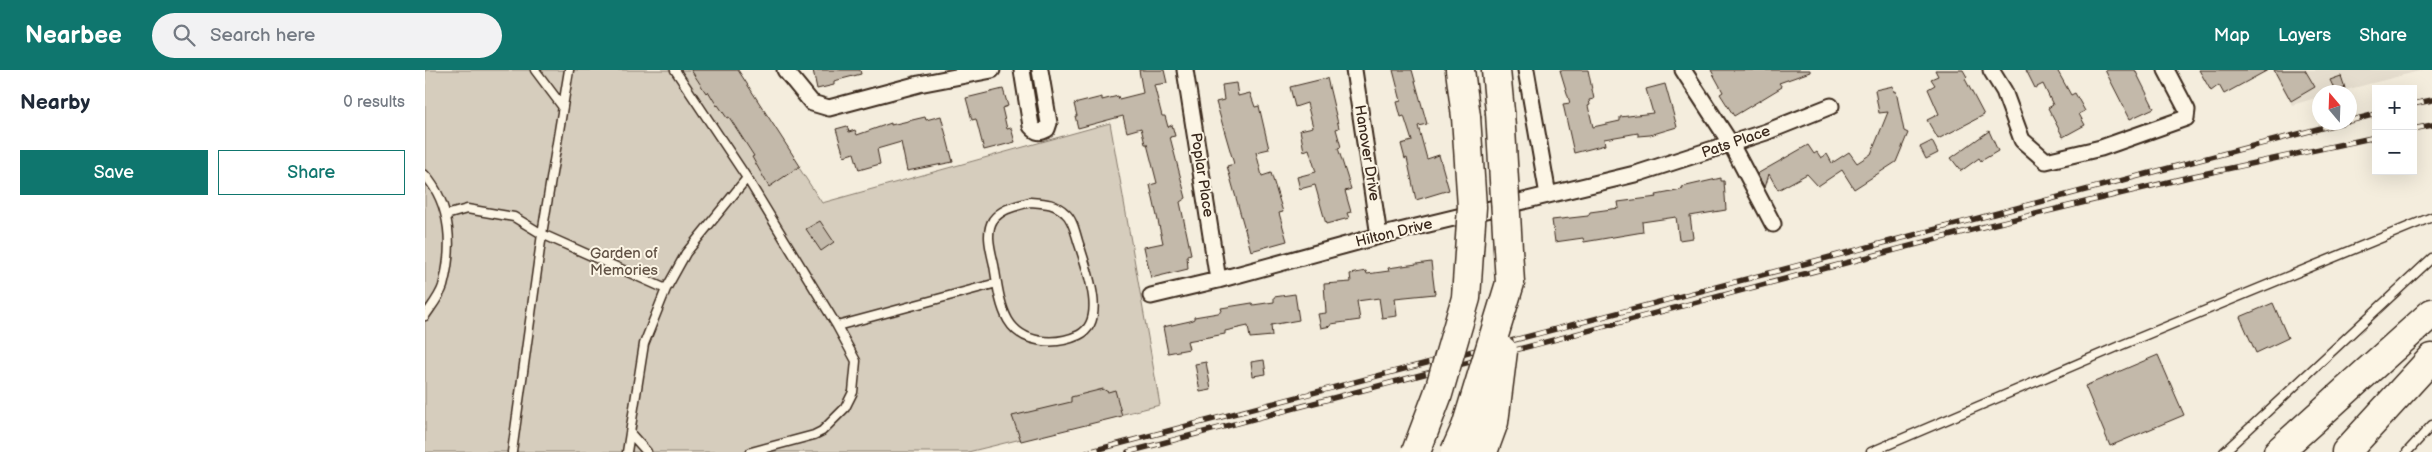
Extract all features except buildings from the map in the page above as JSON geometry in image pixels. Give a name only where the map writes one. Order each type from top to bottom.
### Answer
[{"type":"highway","points":[[1417,448],[1438,394],[1466,298],[1472,207],[1466,117],[1460,70]]},
{"type":"highway","points":[[1483,452],[1493,422],[1510,283],[1496,70]]},
{"type":"highway","points":[[1455,452],[1466,427],[1510,283]]},
{"type":"highway","points":[[2278,452],[2432,314]]},
{"type":"highway","points":[[2301,452],[2432,314]]},
{"type":"highway","points":[[2346,452],[2432,358]]},
{"type":"street","points":[[785,70],[812,103],[829,108],[919,84],[992,70]]},
{"type":"street","points":[[1021,70],[1031,126],[1035,131],[1041,132],[1047,128],[1049,123],[1041,70]]},
{"type":"street","name":"Poplar Place","points":[[1185,70],[1218,280]]},
{"type":"street","name":"Hanover Drive","points":[[1354,70],[1379,236]]},
{"type":"street","points":[[1525,70],[1549,195]]},
{"type":"street","points":[[1683,70],[1731,144],[1773,224]]},
{"type":"street","points":[[1991,70],[2004,91],[2022,140],[2046,161],[2101,148],[2186,118],[2187,110],[2165,70]]},
{"type":"street","name":"Pats Place","points":[[1639,173],[1731,144],[1831,106]]},
{"type":"street","name":"Hilton Drive","points":[[1151,296],[1218,280],[1379,236],[1639,173]]},
{"type":"lane","points":[[535,70],[562,106]]},
{"type":"lane","points":[[512,452],[542,234],[569,70]]},
{"type":"lane","points":[[675,70],[747,178],[856,360],[853,392],[845,408],[822,431],[814,436],[751,452]]},
{"type":"lane","points":[[425,175],[433,185],[446,215],[450,242],[443,288],[425,316]]},
{"type":"lane","points":[[627,452],[644,344],[666,289],[687,253],[747,178]]},
{"type":"lane","points":[[1030,202],[1055,205],[1067,214],[1073,226],[1094,291],[1093,310],[1087,329],[1079,335],[1049,343],[1026,338],[1008,320],[997,283],[988,234],[993,220],[1006,209],[1030,202]]},
{"type":"lane","points":[[446,215],[467,209],[514,217],[542,234],[666,289]]},
{"type":"lane","points":[[1871,452],[2123,344],[2432,217]]},
{"type":"lane","points":[[2224,452],[2432,258]]},
{"type":"lane","points":[[837,326],[997,283]]},
{"type":"lane","points":[[2407,452],[2432,425]]},
{"type":"lane","points":[[630,433],[647,452]]},
{"type":"shaded area","points":[[2273,70],[2423,70],[2357,87],[2357,85],[2312,85],[2312,99],[2292,105]]},
{"type":"green space","name":"Garden of Memories","points":[[425,70],[735,70],[822,203],[1110,123],[1160,405],[968,452],[425,452]]},
{"type":"railway","points":[[2417,103],[2432,100]]},
{"type":"railway","points":[[2357,119],[2372,115]]},
{"type":"railway","points":[[2417,128],[2432,125]]},
{"type":"railway","points":[[1088,452],[2314,130]]},
{"type":"railway","points":[[1128,452],[1986,226],[2189,177],[2372,138]]}]
